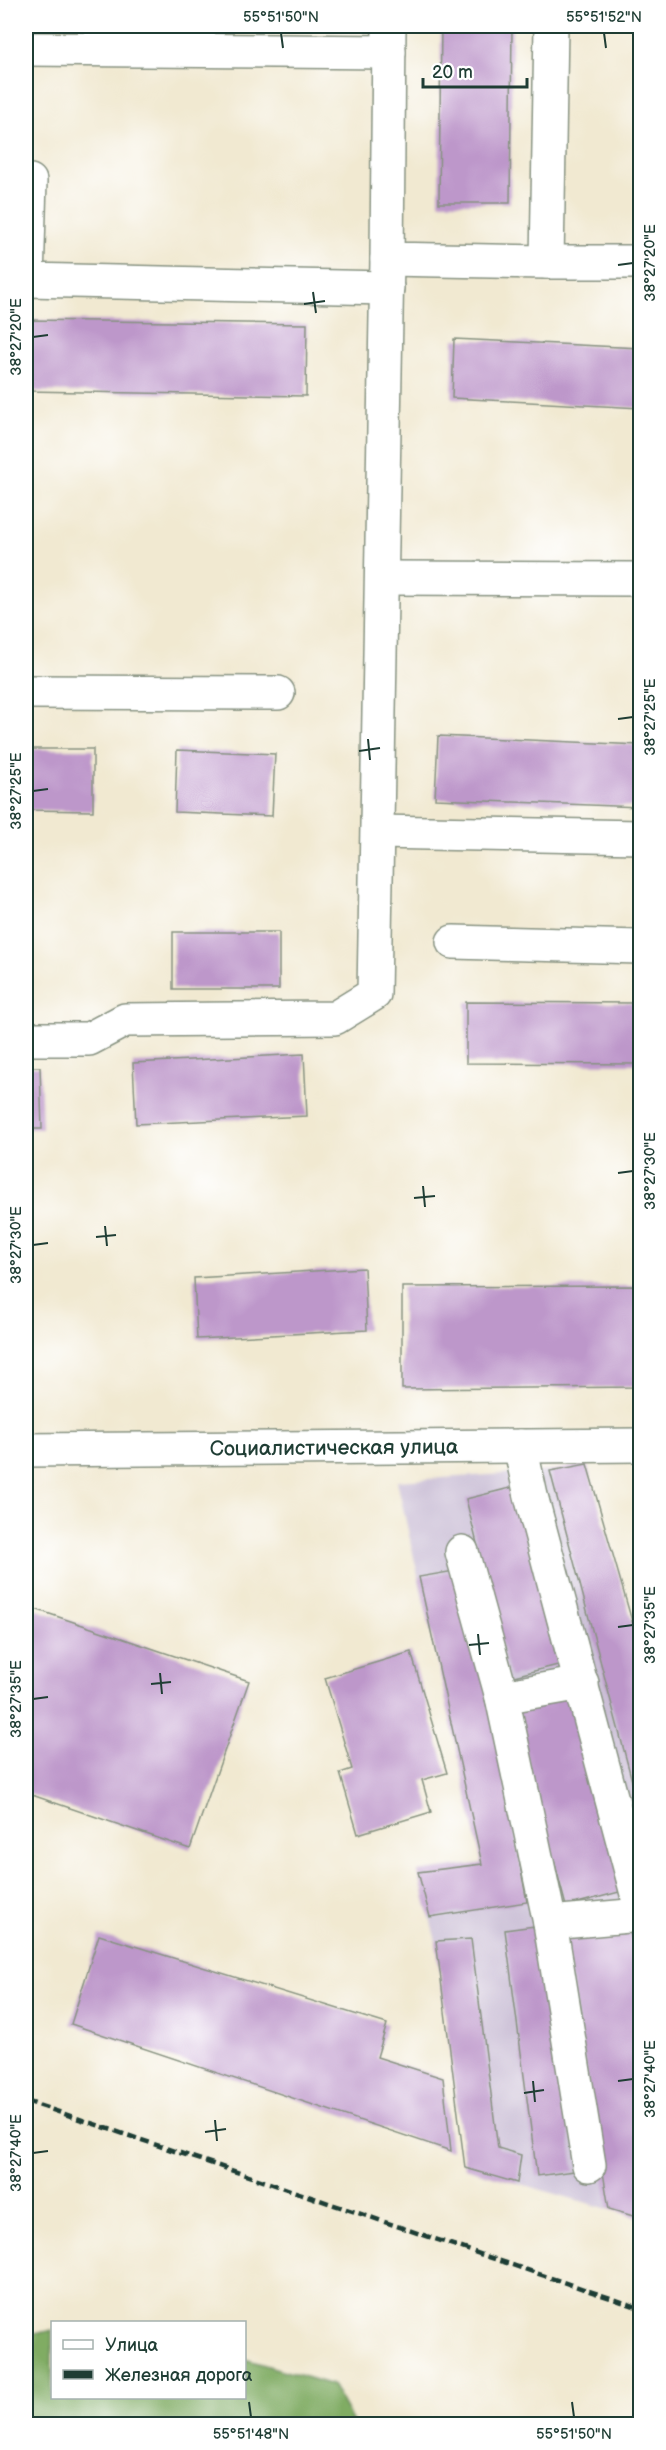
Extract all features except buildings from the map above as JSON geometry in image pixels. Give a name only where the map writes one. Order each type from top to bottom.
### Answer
[{"type":"street","points":[[547,262],[551,26]]},
{"type":"street","points":[[26,50],[389,39],[374,994],[335,1017],[125,1020],[88,1039],[26,1039]]},
{"type":"street","points":[[26,181],[30,181],[27,280],[387,273],[547,262],[640,262]]},
{"type":"street","points":[[382,578],[640,579]]},
{"type":"street","points":[[26,692],[278,693]]},
{"type":"street","points":[[378,832],[640,837]]},
{"type":"street","points":[[453,942],[640,947]]},
{"type":"street","name":"Социалистическая улица","points":[[26,1450],[640,1445]]},
{"type":"street","points":[[520,1446],[531,1497],[640,1905]]},
{"type":"street","points":[[462,1552],[502,1697],[550,1923],[589,2165]]},
{"type":"street","points":[[502,1697],[582,1683]]},
{"type":"street","points":[[550,1923],[640,1915]]},
{"type":"shaded area","points":[[587,1464],[640,1649],[640,2218],[465,2168],[436,1941],[418,1872],[482,1863],[397,1481],[550,1471]]},
{"type":"green space","points":[[51,2330],[51,2399],[246,2399],[246,2359],[332,2385],[354,2424],[26,2424],[26,2336]]},
{"type":"railway","points":[[26,2101],[640,2308]]}]
